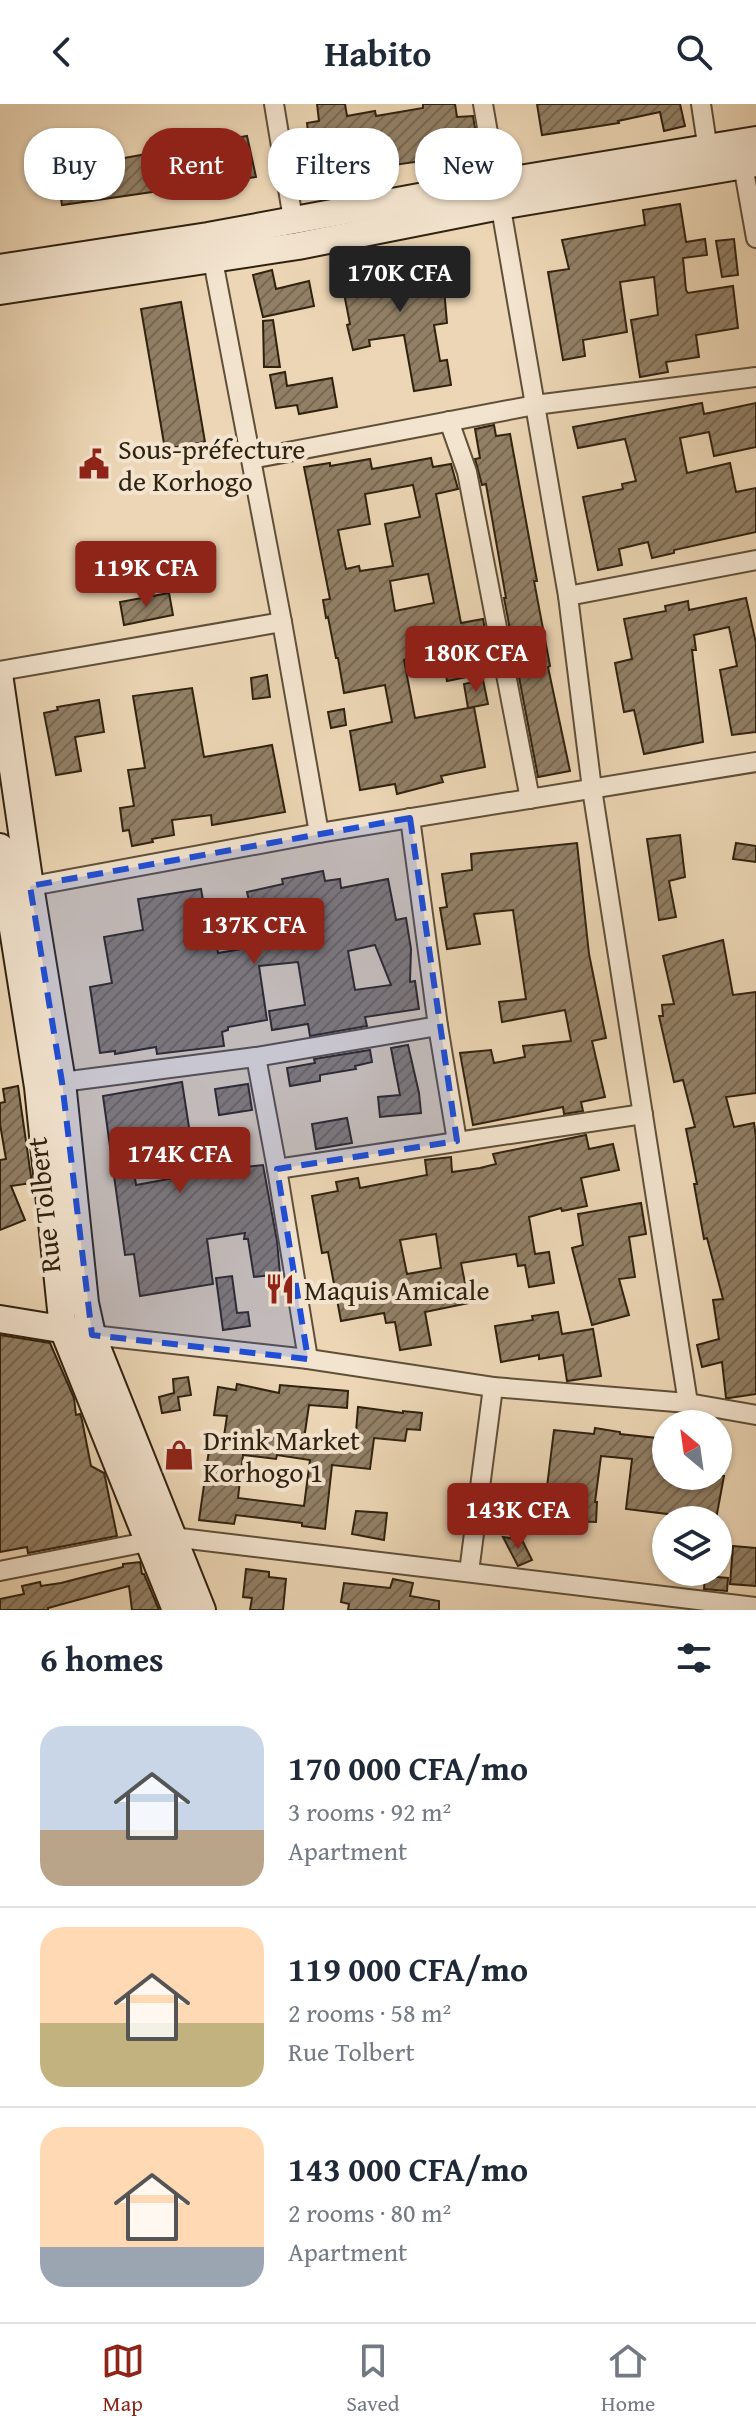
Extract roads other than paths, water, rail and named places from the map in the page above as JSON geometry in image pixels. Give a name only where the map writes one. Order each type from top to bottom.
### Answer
[{"type":"street","points":[[274,104],[293,219]]},
{"type":"street","points":[[483,104],[487,128]]},
{"type":"street","points":[[701,104],[710,160]]},
{"type":"street","points":[[522,191],[749,153],[756,238]]},
{"type":"street","points":[[0,291],[211,248],[293,219],[455,200]]},
{"type":"street","points":[[0,268],[211,248],[298,246],[478,200]]},
{"type":"street","points":[[499,200],[568,596],[592,789],[688,1403]]},
{"type":"street","points":[[211,248],[319,833]]},
{"type":"street","points":[[251,459],[535,405],[756,377]]},
{"type":"street","points":[[449,421],[467,472],[530,799]]},
{"type":"street","points":[[568,596],[756,560]]},
{"type":"street","points":[[0,671],[282,622]]},
{"type":"street","name":"Rue Tolbert","points":[[0,681],[12,889],[38,1087],[63,1329],[160,1540],[202,1610]]},
{"type":"street","points":[[12,889],[319,833],[756,762]]},
{"type":"street","points":[[410,818],[457,1141]]},
{"type":"street","name":"Rue Tolbert","points":[[0,847],[62,1082],[85,1303],[92,1335],[160,1540],[176,1610]]},
{"type":"street","points":[[62,1082],[256,1057],[438,1026]]},
{"type":"street","points":[[256,1057],[308,1359]]},
{"type":"street","points":[[277,1169],[643,1114]]},
{"type":"street","points":[[0,1319],[92,1335],[308,1359],[493,1387],[688,1403],[756,1415]]},
{"type":"street","points":[[469,1572],[493,1387]]},
{"type":"street","points":[[0,1571],[160,1540],[469,1572],[756,1607]]},
{"type":"place","name":"Sous-préfecture de Korhogo","points":[[94,464]]},
{"type":"place","name":"Maquis Amicale","points":[[280,1289]]},
{"type":"place","name":"Drink Market Korhogo 1","points":[[179,1455]]}]
